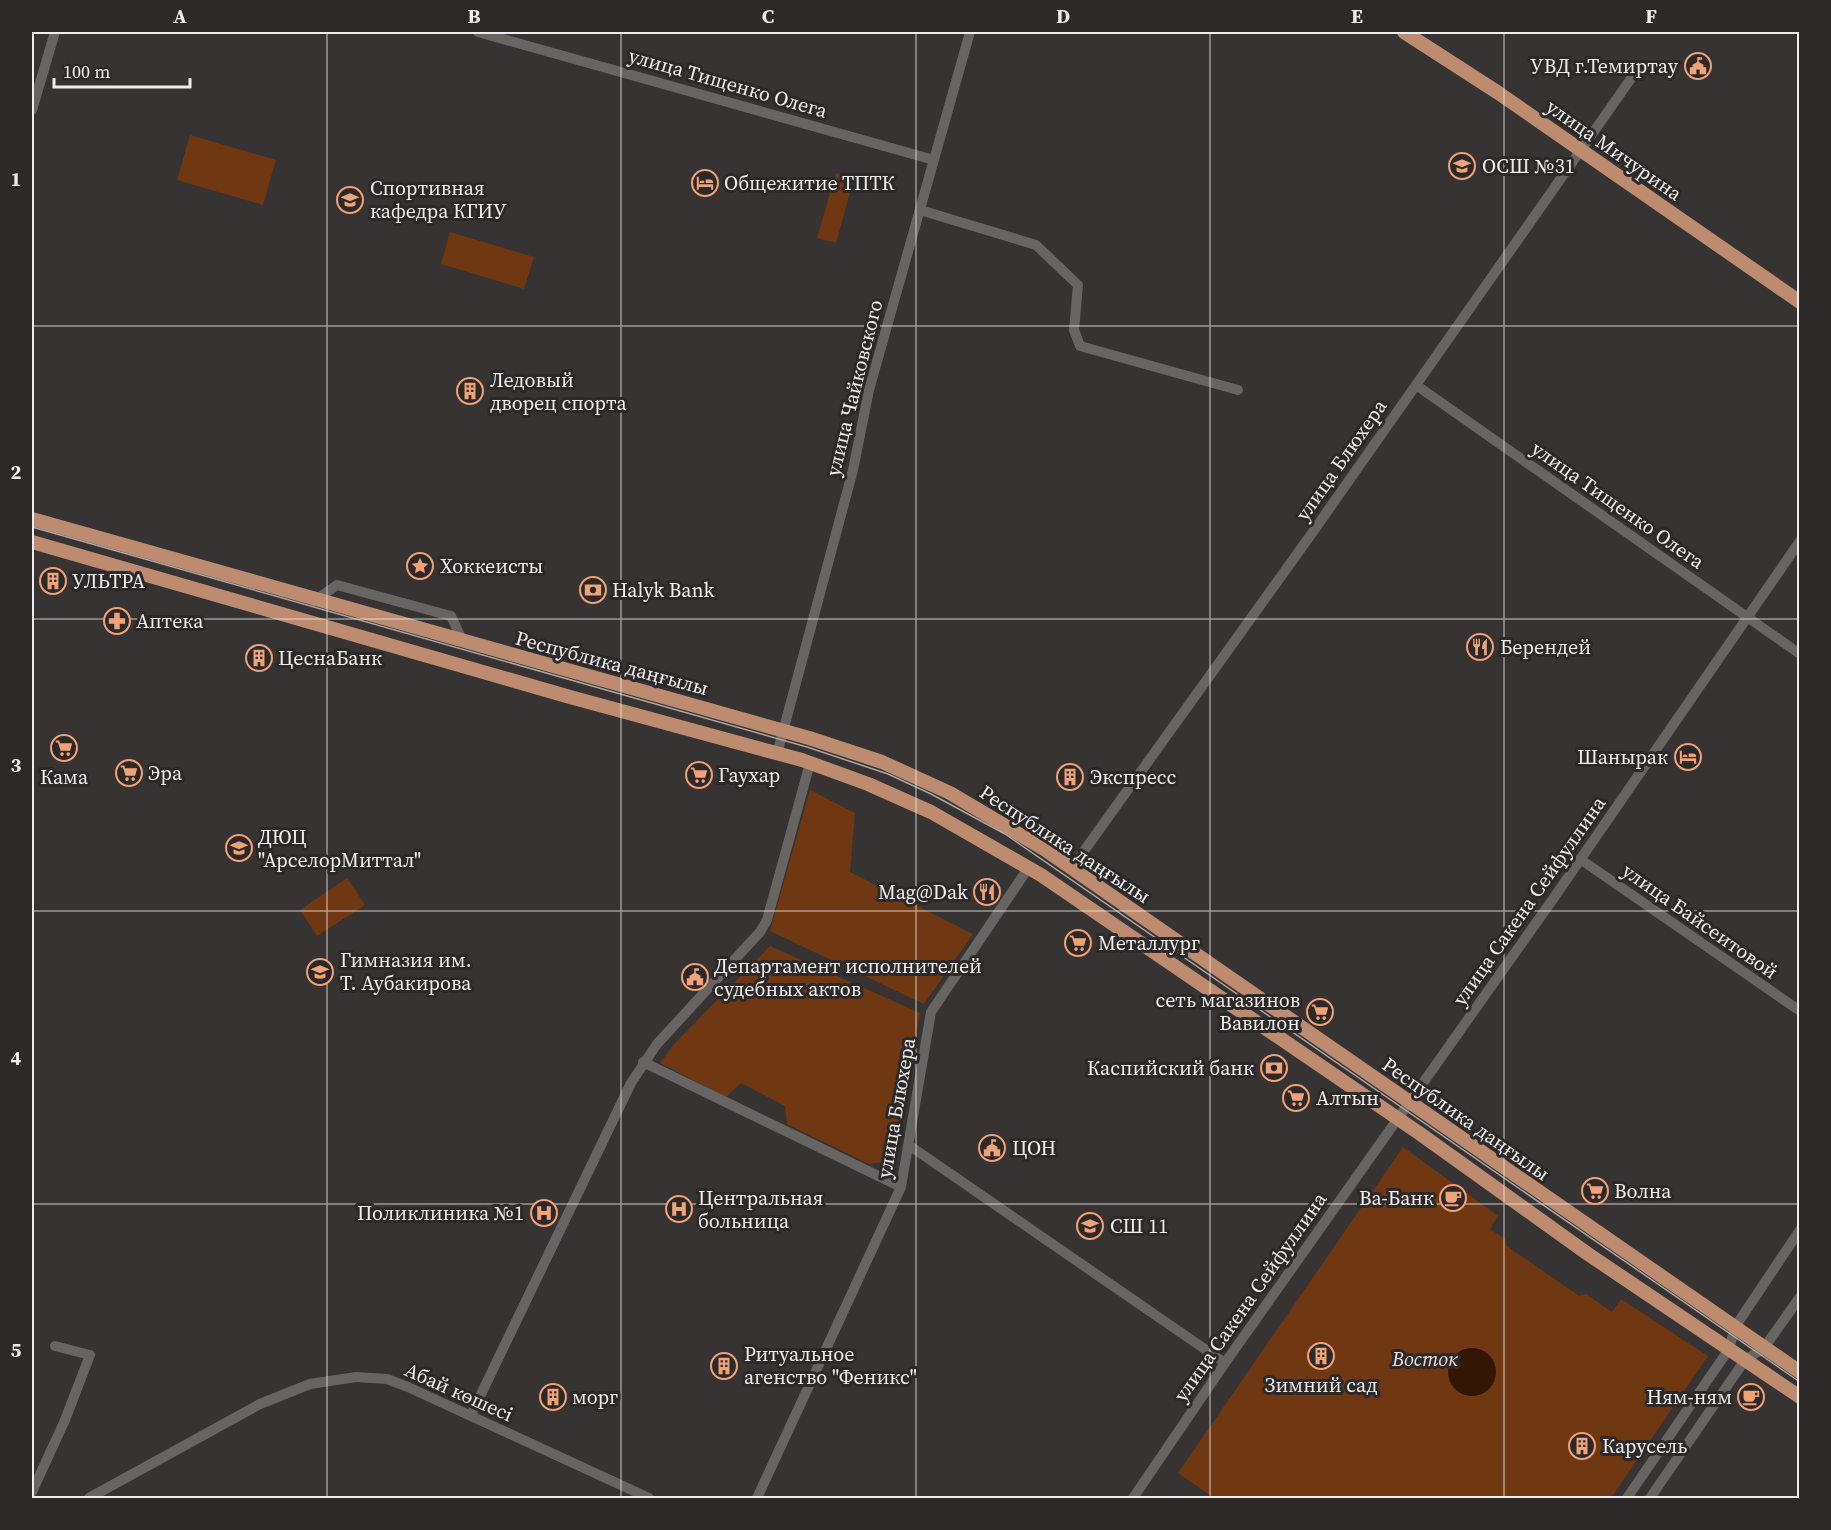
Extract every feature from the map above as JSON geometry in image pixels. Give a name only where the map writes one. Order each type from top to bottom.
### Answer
[{"type":"main road","name":"улица Мичурина","points":[[1404,32],[1582,151],[1800,302]]},
{"type":"main road","name":"Республика даңғылы","points":[[32,519],[314,601],[783,731],[882,762],[950,793],[1044,849],[1800,1372]]},
{"type":"main road","name":"Республика даңғылы","points":[[32,542],[570,698],[810,763],[931,812],[1029,867],[1398,1119],[1588,1254],[1800,1397]]},
{"type":"street","points":[[32,110],[55,32]]},
{"type":"street","name":"улица Тищенко Олега","points":[[478,32],[934,160]]},
{"type":"street","name":"улица Чайковского","points":[[777,754],[848,489],[869,390],[970,32]]},
{"type":"street","name":"улица Блюхера","points":[[1071,869],[1582,151],[1637,70]]},
{"type":"street","points":[[920,210],[1036,245],[1078,285],[1074,330],[1080,346],[1238,390]]},
{"type":"street","name":"улица Тищенко Олега","points":[[1416,385],[1745,618],[1800,654]]},
{"type":"street","name":"улица Сакена Сейфуллина","points":[[1133,1498],[1225,1363],[1410,1104],[1800,541]]},
{"type":"street","points":[[314,601],[337,585],[451,616],[463,642]]},
{"type":"street","points":[[471,1415],[630,1083],[643,1062],[760,932],[773,899],[810,763]]},
{"type":"street","name":"улица Байсеитовой","points":[[1580,859],[1800,1011]]},
{"type":"street","name":"улица Блюхера","points":[[757,1498],[901,1187],[932,1012],[1029,867]]},
{"type":"street","points":[[643,1062],[901,1187]]},
{"type":"street","points":[[910,1146],[1225,1363]]},
{"type":"street","points":[[1627,1498],[1729,1349],[1734,1327],[1800,1230]]},
{"type":"street","points":[[1650,1498],[1745,1360],[1764,1348],[1800,1297]]},
{"type":"street","points":[[32,1492],[65,1420],[90,1355],[55,1346]]},
{"type":"street","name":"Абай көшесі","points":[[89,1498],[260,1404],[310,1384],[335,1378],[356,1377],[387,1380],[471,1415],[649,1498]]},
{"type":"green space","points":[[190,135],[276,160],[263,205],[177,180]]},
{"type":"green space","points":[[836,173],[854,178],[836,243],[817,238]]},
{"type":"green space","points":[[450,232],[534,257],[524,289],[441,264]]},
{"type":"green space","points":[[810,790],[855,813],[850,872],[973,934],[924,1004],[770,931]]},
{"type":"green space","points":[[347,878],[365,905],[317,936],[300,910]]},
{"type":"green space","points":[[770,946],[920,1013],[897,1142],[891,1161],[869,1164],[787,1124],[785,1106],[741,1083],[726,1097],[660,1063],[674,1044]]},
{"type":"green space","name":"Восток","points":[[1403,1147],[1498,1216],[1490,1229],[1505,1239],[1507,1246],[1579,1296],[1586,1294],[1612,1312],[1621,1299],[1708,1356],[1611,1498],[1214,1498],[1178,1473]]},
{"type":"shaded area","points":[[1467,1348],[1477,1348],[1489,1355],[1496,1367],[1496,1377],[1489,1389],[1477,1396],[1467,1396],[1452,1385],[1448,1377],[1448,1367],[1459,1352]]},
{"type":"tram line","points":[[32,527],[807,747],[888,774],[931,794],[1005,834],[1800,1382]]},
{"type":"place","name":"УВД г.Темиртау","points":[[1698,66]]},
{"type":"place","name":"ОСШ №31","points":[[1462,166]]},
{"type":"place","name":"Общежитие ТПТК","points":[[705,183]]},
{"type":"place","name":"Спортивная кафедра КГИУ","points":[[350,200]]},
{"type":"place","name":"Ледовый дворец спорта","points":[[470,391]]},
{"type":"place","name":"Хоккеисты","points":[[420,566]]},
{"type":"place","name":"УЛЬТРА","points":[[53,581]]},
{"type":"place","name":"Halyk Bank","points":[[593,590]]},
{"type":"place","name":"Аптека","points":[[117,621]]},
{"type":"place","name":"Берендей","points":[[1480,647]]},
{"type":"place","name":"ЦеснаБанк","points":[[259,658]]},
{"type":"place","name":"Кама","points":[[64,748]]},
{"type":"place","name":"Шанырак","points":[[1688,757]]},
{"type":"place","name":"Эра","points":[[129,773]]},
{"type":"place","name":"Гаухар","points":[[699,775]]},
{"type":"place","name":"Экспресс","points":[[1070,777]]},
{"type":"place","name":"ДЮЦ \"АрселорМиттал\"","points":[[239,848]]},
{"type":"place","name":"Mag@Dak","points":[[987,892]]},
{"type":"place","name":"Металлург","points":[[1078,943]]},
{"type":"place","name":"Гимназия им. Т. Аубакирова","points":[[320,972]]},
{"type":"place","name":"Департамент исполнителей судебных актов","points":[[695,977]]},
{"type":"place","name":"сеть магазинов Вавилон","points":[[1320,1012]]},
{"type":"place","name":"Каспийский банк","points":[[1274,1068]]},
{"type":"place","name":"Алтын","points":[[1296,1098]]},
{"type":"place","name":"ЦОН","points":[[992,1148]]},
{"type":"place","name":"Волна","points":[[1595,1191]]},
{"type":"place","name":"Ва-Банк","points":[[1453,1198]]},
{"type":"place","name":"Центральная больница","points":[[679,1209]]},
{"type":"place","name":"Поликлиника №1","points":[[544,1213]]},
{"type":"place","name":"СШ 11","points":[[1090,1226]]},
{"type":"place","name":"Зимний сад","points":[[1321,1356]]},
{"type":"place","name":"Ритуальное агенство \"Феникс\"","points":[[724,1366]]},
{"type":"place","name":"морг","points":[[553,1397]]},
{"type":"place","name":"Ням-ням","points":[[1751,1397]]},
{"type":"place","name":"Карусель","points":[[1582,1446]]}]
